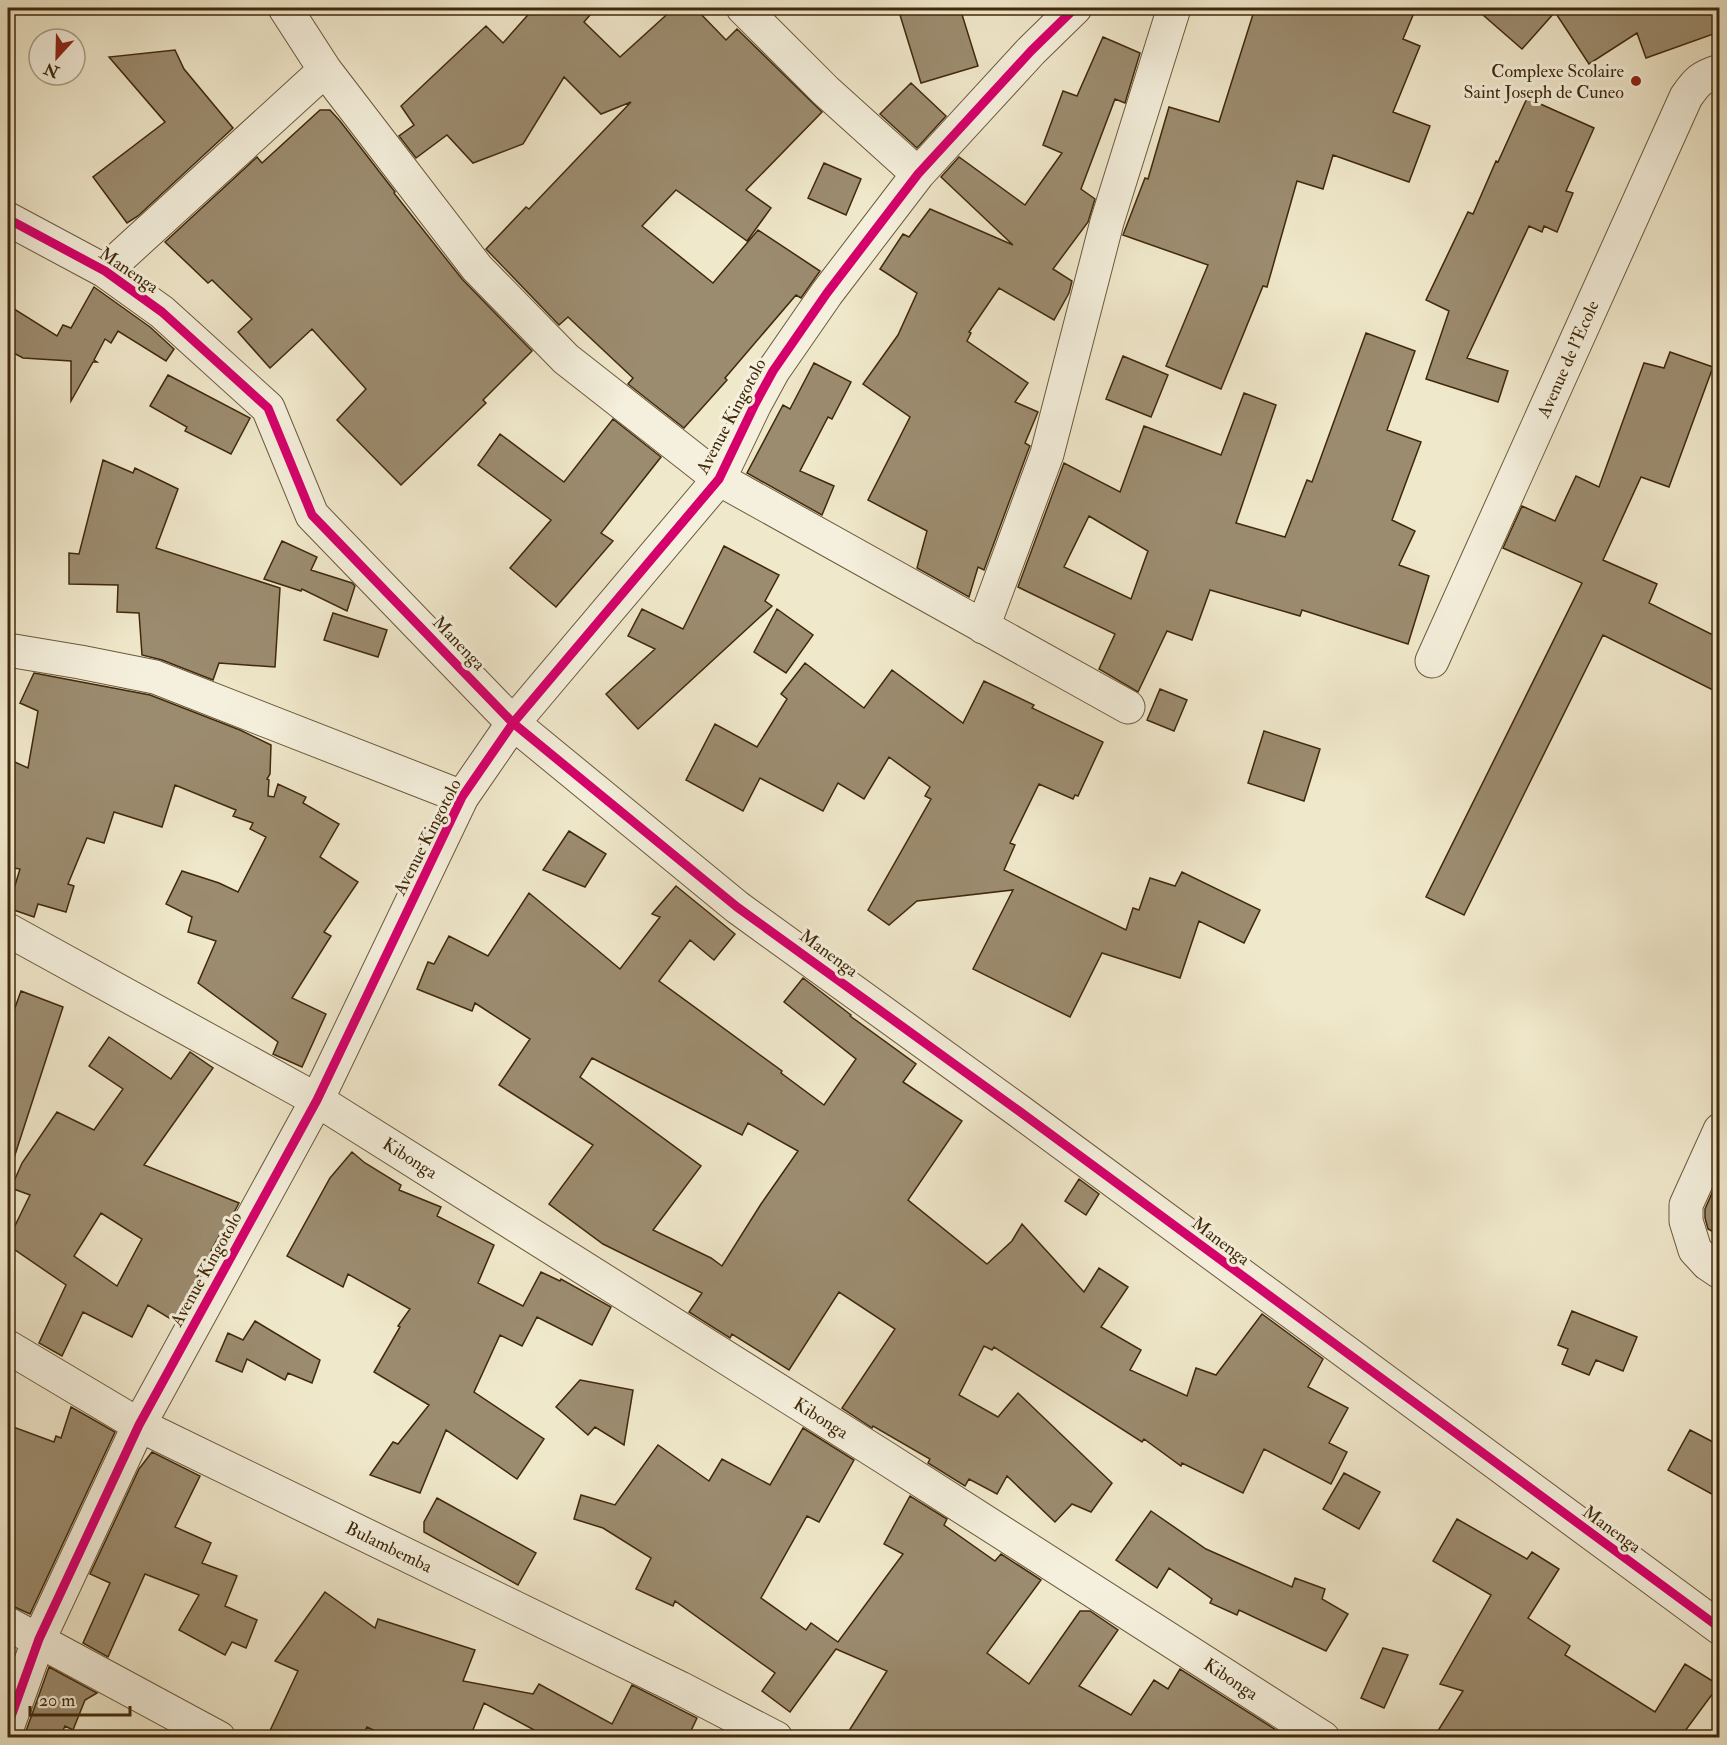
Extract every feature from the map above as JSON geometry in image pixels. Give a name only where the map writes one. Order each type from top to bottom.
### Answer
[{"type":"street","points":[[285,8],[325,70],[477,267],[566,359],[719,479],[1128,708]]},
{"type":"street","points":[[743,8],[826,91],[918,174]]},
{"type":"street","name":"Avenue Kingotolo","points":[[8,1725],[39,1640],[139,1425],[317,1100],[462,798],[513,723],[719,479],[773,371],[827,292],[918,174],[1030,51],[1075,8]]},
{"type":"street","points":[[983,627],[1047,454],[1107,222],[1174,8]]},
{"type":"street","points":[[105,271],[325,70]]},
{"type":"street","name":"Avenue de l'Ecole","points":[[1432,661],[1686,98],[1703,76],[1719,71]]},
{"type":"street","name":"Manenga","points":[[9,219],[105,271],[162,312],[268,408],[312,515],[513,723],[737,907],[1717,1621]]},
{"type":"street","points":[[8,650],[155,676],[462,798]]},
{"type":"street","name":"Kibonga","points":[[8,930],[317,1100],[1323,1737]]},
{"type":"street","points":[[1719,1130],[1686,1205],[1686,1221],[1695,1250],[1719,1272]]},
{"type":"street","name":"Bulambemba","points":[[8,1347],[139,1425],[776,1737]]},
{"type":"street","points":[[8,1624],[219,1737]]},
{"type":"building","points":[[534,8],[596,8],[584,22],[620,57],[674,8],[695,8],[726,40],[737,29],[822,112],[746,190],[771,208],[747,241],[676,190],[642,226],[713,283],[758,230],[820,271],[801,298],[796,295],[725,378],[727,380],[684,428],[628,384],[633,378],[568,317],[559,325],[486,249],[526,207],[529,209],[631,102],[601,114],[564,77],[523,144],[473,163],[447,135],[416,158],[399,136],[414,125],[401,106],[486,26],[503,43]]},
{"type":"building","points":[[926,8],[960,8],[978,66],[921,83],[900,15]]},
{"type":"building","points":[[1255,8],[1416,8],[1403,39],[1420,46],[1393,112],[1430,126],[1409,182],[1333,155],[1323,189],[1297,181],[1267,287],[1263,286],[1221,389],[1166,366],[1208,265],[1123,235],[1145,178],[1148,179],[1169,107],[1219,122]]},
{"type":"building","points":[[1475,8],[1719,8],[1719,32],[1646,58],[1637,33],[1589,64],[1555,12],[1522,49]]},
{"type":"building","points":[[1103,37],[1140,53],[1125,103],[1115,99],[1081,189],[1095,199],[1088,222],[1053,269],[1072,281],[1069,293],[1054,320],[999,288],[969,332],[971,333],[967,341],[1028,383],[1015,402],[1038,412],[1025,443],[1030,446],[984,570],[978,567],[969,597],[917,568],[927,531],[868,500],[910,417],[863,384],[898,335],[917,293],[880,269],[903,234],[909,237],[930,209],[1013,245],[941,177],[959,157],[1025,205],[1062,153],[1043,145],[1063,91],[1077,96]]},
{"type":"building","points":[[175,50],[184,69],[233,128],[138,216],[127,223],[93,177],[165,122],[109,57]]},
{"type":"building","points":[[911,83],[946,116],[917,148],[880,114]]},
{"type":"building","points":[[1527,98],[1594,128],[1566,191],[1573,193],[1557,232],[1544,226],[1542,232],[1529,226],[1467,358],[1508,371],[1498,402],[1426,379],[1449,311],[1426,300],[1468,212],[1473,214]]},
{"type":"building","points":[[320,110],[330,110],[340,121],[462,279],[532,351],[483,400],[486,403],[401,485],[337,420],[366,389],[312,329],[270,368],[238,332],[252,319],[212,280],[208,283],[165,242],[257,157],[262,163]]},
{"type":"building","points":[[824,163],[861,179],[846,215],[808,198]]},
{"type":"building","points":[[94,287],[150,327],[174,349],[166,361],[118,331],[111,343],[105,339],[94,360],[97,362],[93,362],[71,401],[71,361],[23,358],[8,350],[8,305],[57,336],[63,325],[71,328]]},
{"type":"building","points":[[1366,333],[1415,351],[1387,430],[1421,442],[1392,520],[1415,531],[1399,565],[1429,576],[1408,644],[1302,610],[1300,616],[1210,590],[1192,640],[1167,631],[1138,692],[1099,669],[1115,634],[1018,587],[1064,463],[1120,492],[1144,426],[1221,455],[1244,393],[1276,405],[1236,523],[1285,537],[1307,480],[1312,482]],"holes":[[[1089,516],[1148,551],[1131,599],[1064,567]]]},
{"type":"building","points":[[1670,352],[1713,367],[1669,487],[1641,477],[1603,560],[1657,584],[1649,603],[1719,638],[1719,693],[1603,635],[1464,915],[1426,897],[1582,583],[1503,548],[1522,506],[1555,521],[1576,476],[1599,487],[1644,363],[1664,368]]},
{"type":"building","points":[[1123,356],[1168,375],[1151,417],[1106,399]]},
{"type":"building","points":[[814,363],[851,382],[832,419],[828,417],[800,471],[834,486],[822,515],[747,473],[783,405],[790,409]]},
{"type":"building","points":[[168,375],[250,418],[231,454],[185,431],[187,427],[150,406]]},
{"type":"building","points":[[613,419],[661,457],[601,533],[613,541],[556,607],[510,568],[551,520],[478,465],[500,434],[564,482]]},
{"type":"building","points":[[103,460],[133,473],[135,468],[178,489],[156,548],[280,588],[275,667],[219,663],[213,680],[162,660],[142,655],[139,613],[117,612],[118,585],[69,584],[69,553],[79,554]]},
{"type":"building","points":[[282,541],[317,557],[311,570],[355,586],[347,611],[302,589],[301,591],[264,579]]},
{"type":"building","points":[[724,546],[779,575],[765,601],[772,606],[638,729],[606,694],[655,649],[628,636],[642,609],[683,629]]},
{"type":"building","points":[[777,609],[813,635],[786,673],[754,652]]},
{"type":"building","points":[[333,613],[387,630],[378,657],[324,640]]},
{"type":"building","points":[[805,663],[864,708],[892,670],[963,723],[984,681],[1034,705],[1032,708],[1103,742],[1078,796],[1075,795],[1073,799],[1039,784],[1010,843],[1015,845],[1004,870],[1126,930],[1133,908],[1139,910],[1150,878],[1175,886],[1182,872],[1260,910],[1244,943],[1199,921],[1180,978],[1102,953],[1070,1017],[973,969],[1013,890],[917,901],[889,925],[868,910],[931,799],[925,796],[930,787],[889,757],[864,799],[838,783],[823,811],[760,778],[743,811],[686,780],[715,724],[757,747],[787,699],[781,694]]},
{"type":"building","points":[[34,673],[150,695],[240,730],[271,745],[270,774],[267,779],[269,780],[268,796],[274,797],[278,784],[306,797],[303,803],[339,824],[320,857],[358,882],[324,932],[331,936],[292,998],[326,1014],[302,1067],[273,1054],[278,1042],[198,983],[216,941],[188,932],[192,917],[166,904],[182,871],[238,892],[266,837],[250,829],[253,823],[233,816],[236,810],[175,785],[162,827],[114,812],[104,843],[87,838],[68,884],[74,886],[66,912],[38,904],[34,917],[8,908],[20,869],[8,867],[8,759],[28,768],[38,711],[20,703]]},
{"type":"building","points":[[1160,689],[1187,700],[1174,731],[1147,720]]},
{"type":"building","points":[[1264,731],[1320,749],[1304,801],[1248,783]]},
{"type":"building","points":[[569,831],[606,854],[585,887],[543,870]]},
{"type":"building","points":[[676,886],[735,934],[714,960],[690,940],[659,981],[782,1071],[781,1073],[824,1105],[856,1059],[784,1002],[803,978],[916,1064],[903,1082],[962,1121],[908,1200],[987,1264],[1012,1241],[1022,1224],[1084,1292],[1099,1268],[1128,1287],[1101,1327],[1141,1350],[1130,1370],[1187,1396],[1196,1368],[1216,1375],[1262,1314],[1323,1359],[1308,1387],[1348,1408],[1329,1443],[1347,1452],[1331,1484],[1264,1449],[1243,1493],[1182,1463],[1181,1466],[1144,1439],[1142,1442],[994,1347],[992,1350],[984,1346],[959,1395],[998,1417],[1018,1393],[1112,1483],[1091,1512],[1072,1504],[1055,1522],[1007,1476],[997,1494],[969,1479],[965,1486],[928,1463],[930,1459],[873,1426],[872,1428],[842,1408],[895,1329],[839,1292],[789,1370],[732,1334],[730,1338],[689,1312],[702,1293],[603,1244],[549,1204],[593,1145],[499,1085],[530,1039],[475,1003],[472,1011],[417,989],[428,962],[434,964],[449,936],[488,956],[529,893],[620,969],[660,917],[652,914]],"holes":[[[592,1058],[742,1135],[748,1123],[798,1151],[722,1266],[711,1258],[653,1230],[701,1166],[580,1077]]]},
{"type":"building","points":[[21,991],[63,1007],[13,1161],[8,1161],[8,1027]]},
{"type":"building","points":[[109,1037],[171,1079],[190,1052],[213,1068],[144,1165],[239,1203],[174,1321],[148,1305],[132,1337],[83,1312],[62,1356],[39,1343],[66,1285],[8,1245],[8,1240],[30,1195],[11,1188],[22,1163],[57,1112],[94,1130],[123,1089],[89,1066]],"holes":[[[101,1213],[142,1239],[117,1286],[74,1256]]]},
{"type":"building","points":[[352,1152],[365,1163],[401,1185],[399,1190],[441,1207],[437,1216],[494,1245],[478,1283],[523,1306],[541,1272],[560,1281],[561,1279],[611,1307],[592,1345],[537,1317],[522,1346],[500,1335],[474,1392],[544,1439],[517,1479],[446,1430],[420,1493],[370,1475],[393,1442],[398,1444],[429,1405],[374,1372],[400,1327],[398,1326],[410,1309],[348,1274],[343,1287],[287,1256],[330,1178]]},
{"type":"building","points":[[1719,1177],[1719,1235],[1708,1229],[1705,1209]]},
{"type":"building","points":[[1079,1179],[1099,1194],[1086,1215],[1065,1201]]},
{"type":"building","points":[[1572,1311],[1637,1337],[1623,1371],[1596,1360],[1589,1375],[1562,1364],[1568,1349],[1558,1345]]},
{"type":"building","points":[[255,1321],[320,1360],[312,1383],[288,1373],[285,1380],[247,1359],[242,1372],[216,1361],[228,1333],[243,1340]]},
{"type":"building","points":[[580,1380],[633,1390],[624,1445],[595,1427],[588,1435],[556,1407]]},
{"type":"building","points":[[71,1407],[115,1432],[30,1614],[8,1605],[8,1425],[54,1442],[56,1436],[61,1438]]},
{"type":"building","points":[[803,1428],[854,1460],[819,1522],[807,1516],[761,1598],[806,1630],[811,1623],[838,1642],[903,1554],[884,1544],[910,1496],[947,1519],[944,1525],[995,1561],[1001,1554],[1041,1580],[987,1653],[1029,1684],[1080,1611],[1090,1611],[1118,1630],[1079,1686],[1131,1715],[1154,1680],[1168,1689],[1180,1669],[1287,1737],[845,1737],[887,1671],[836,1649],[790,1712],[762,1691],[775,1673],[675,1601],[673,1606],[636,1589],[651,1558],[603,1528],[574,1519],[581,1495],[615,1505],[658,1445],[709,1481],[722,1459],[770,1485]]},
{"type":"building","points":[[1690,1430],[1719,1445],[1719,1498],[1668,1470]]},
{"type":"building","points":[[152,1452],[200,1476],[175,1527],[211,1543],[202,1563],[237,1576],[225,1606],[257,1620],[246,1648],[232,1642],[225,1655],[179,1630],[199,1595],[145,1574],[108,1657],[83,1643],[110,1583],[90,1574],[139,1469]]},
{"type":"building","points":[[1344,1473],[1380,1492],[1359,1529],[1323,1509]]},
{"type":"building","points":[[437,1498],[536,1553],[518,1585],[424,1532],[424,1522]]},
{"type":"building","points":[[1151,1511],[1206,1549],[1292,1587],[1295,1578],[1325,1589],[1322,1599],[1348,1614],[1326,1651],[1239,1610],[1237,1615],[1210,1603],[1212,1599],[1169,1568],[1157,1588],[1116,1560]]},
{"type":"building","points":[[1457,1519],[1527,1559],[1532,1552],[1559,1569],[1528,1618],[1570,1646],[1565,1655],[1655,1712],[1685,1664],[1719,1685],[1685,1731],[1696,1737],[1434,1737],[1463,1691],[1440,1684],[1491,1595],[1433,1561]]},
{"type":"building","points":[[325,1592],[375,1628],[378,1619],[475,1650],[463,1681],[533,1694],[539,1684],[612,1724],[632,1685],[697,1718],[688,1737],[547,1737],[484,1703],[470,1737],[388,1737],[367,1727],[362,1737],[267,1737],[298,1671],[275,1661]]},
{"type":"building","points":[[1383,1648],[1408,1655],[1384,1708],[1361,1698]]},
{"type":"building","points":[[49,1667],[97,1693],[85,1700],[73,1730],[65,1726],[60,1737],[21,1737],[26,1731]]},
{"type":"cycle path","points":[[8,1725],[39,1639],[139,1425],[317,1100],[462,797],[513,723],[719,479],[773,371],[827,293],[918,174],[1031,51],[1075,8]]},
{"type":"cycle path","points":[[8,219],[105,271],[162,312],[268,408],[312,515],[513,723],[737,907],[1019,1111],[1720,1628]]},
{"type":"place","name":"Complexe Scolaire Saint Joseph de Cuneo","points":[[1636,81]]}]
